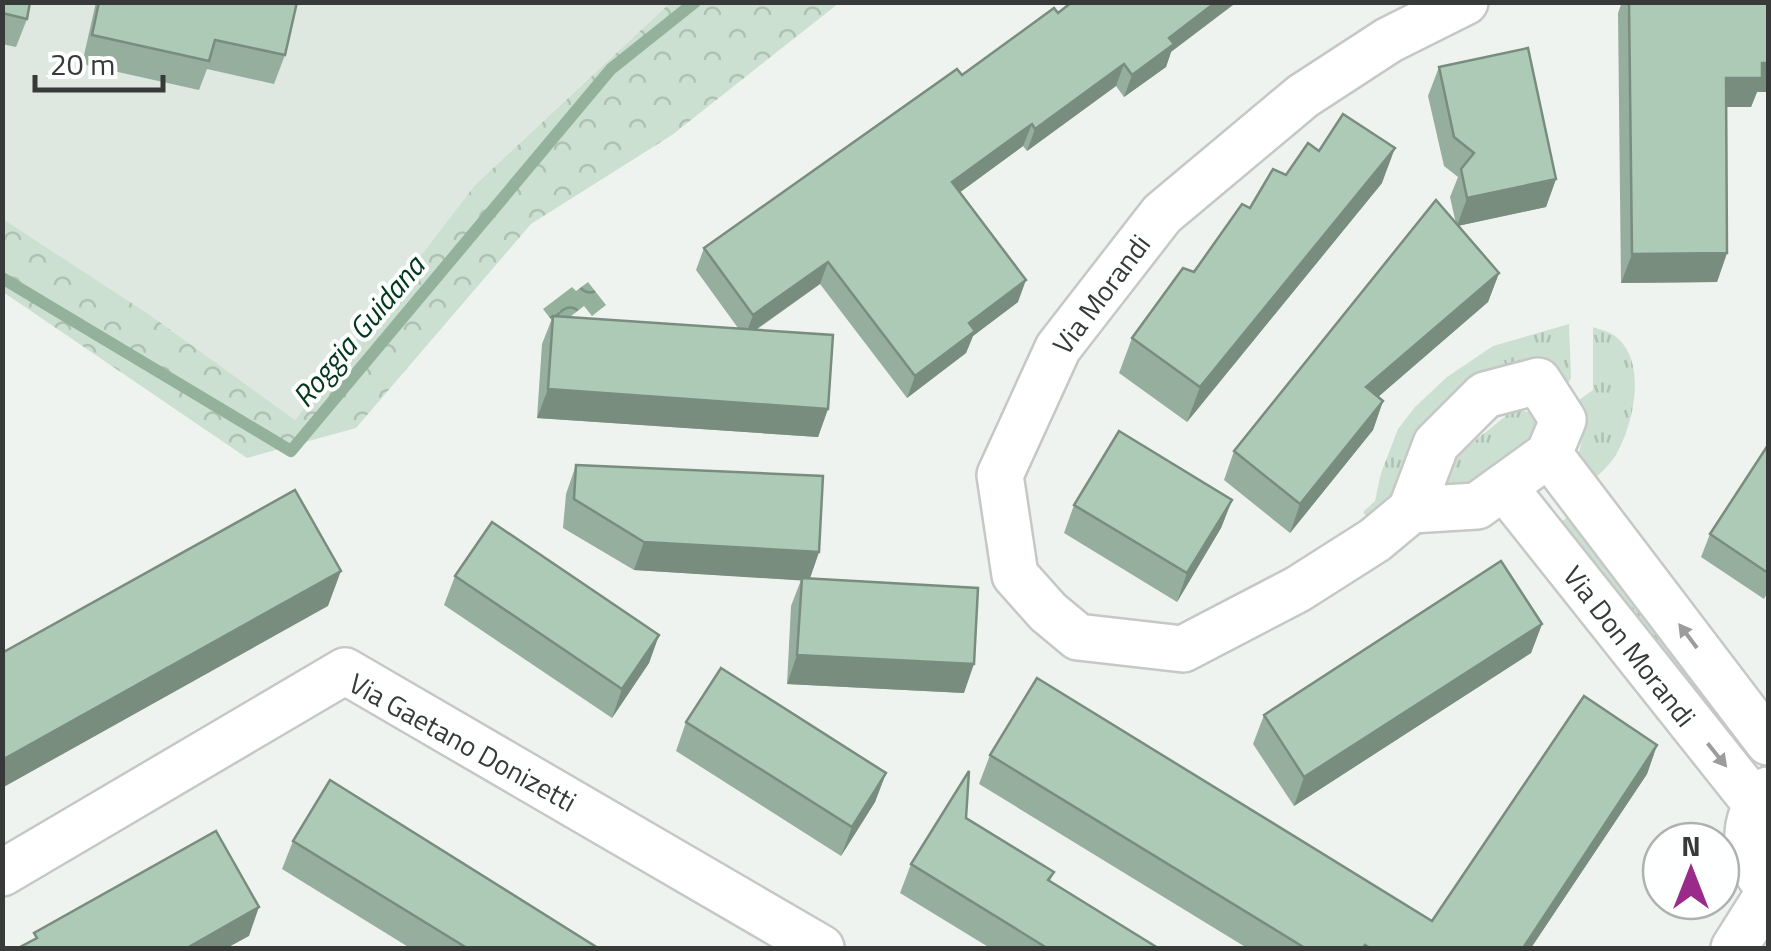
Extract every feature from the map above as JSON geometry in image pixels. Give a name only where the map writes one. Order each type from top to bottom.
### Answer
[{"type":"street","name":"Via Morandi","points":[[1411,510],[1374,540],[1298,590],[1183,649],[1078,637],[1048,612],[1015,575],[1000,475],[1058,348],[1162,214],[1304,96],[1389,40],[1465,2]]},
{"type":"street","points":[[1538,381],[1563,420],[1549,454],[1477,506],[1411,510],[1436,444],[1485,396],[1538,381]]},
{"type":"street","name":"Via Don Morandi","points":[[1549,454],[1768,742]]},
{"type":"street","name":"Via Don Morandi","points":[[1504,487],[1762,797]]},
{"type":"street","name":"Via Gaetano Donizetti","points":[[2,873],[345,671],[821,948]]},
{"type":"street","points":[[1734,948],[1768,890],[1750,859],[1749,822],[1762,797]]},
{"type":"shaded area","points":[[3,3],[670,3],[475,185],[295,420],[150,315],[3,219]]},
{"type":"green space","points":[[670,3],[839,3],[672,135],[531,224],[356,428],[247,458],[3,292],[3,219],[150,315],[295,420],[475,185]]},
{"type":"green space","points":[[1569,324],[1571,378],[1567,385],[1561,387],[1528,370],[1396,498],[1368,518],[1363,512],[1375,501],[1398,429],[1415,407],[1447,377],[1493,346]]},
{"type":"green space","points":[[1593,327],[1613,334],[1625,347],[1632,361],[1635,393],[1628,427],[1616,455],[1582,489],[1574,474],[1584,430],[1576,402],[1593,390]]},
{"type":"green space","points":[[1512,410],[1536,415],[1540,430],[1536,444],[1479,486],[1450,490],[1445,482],[1455,461]]},
{"type":"green space","points":[[1573,513],[1726,709],[1710,736],[1548,532]]},
{"type":"water","points":[[588,282],[606,305],[592,316],[584,306],[557,327],[543,309],[572,287],[576,291]]},
{"type":"building","points":[[2,2],[30,2],[27,19],[2,13]]},
{"type":"building","points":[[99,2],[297,2],[285,55],[215,40],[209,61],[92,35]]},
{"type":"building","points":[[1072,2],[1216,2],[1169,38],[1174,44],[1132,75],[1124,64],[1035,129],[1032,124],[952,182],[1026,280],[969,323],[975,331],[915,376],[828,262],[753,315],[704,248],[957,69],[962,75],[1054,8],[1058,13]]},
{"type":"building","points":[[1629,2],[1768,2],[1768,63],[1762,63],[1762,78],[1726,78],[1727,253],[1632,254]]},
{"type":"building","points":[[1528,48],[1556,179],[1467,198],[1461,169],[1474,153],[1454,137],[1439,67]]},
{"type":"building","points":[[1343,114],[1395,148],[1200,387],[1132,338],[1183,268],[1194,272],[1242,204],[1250,208],[1273,169],[1286,175],[1308,143],[1319,151]]},
{"type":"building","points":[[1436,200],[1499,273],[1366,387],[1383,401],[1300,504],[1234,451]]},
{"type":"building","points":[[553,316],[833,335],[828,409],[548,389]]},
{"type":"building","points":[[1119,431],[1232,500],[1187,573],[1074,505]]},
{"type":"building","points":[[1768,445],[1768,573],[1710,534]]},
{"type":"building","points":[[576,465],[823,476],[819,552],[644,542],[574,499]]},
{"type":"building","points":[[295,490],[341,571],[2,760],[2,653]]},
{"type":"building","points":[[492,522],[659,635],[622,689],[455,576]]},
{"type":"building","points":[[1501,561],[1542,624],[1304,777],[1264,715]]},
{"type":"building","points":[[802,578],[978,588],[974,664],[797,655]]},
{"type":"building","points":[[721,668],[886,773],[852,827],[686,722]]},
{"type":"building","points":[[1037,678],[1432,921],[1584,696],[1657,745],[1523,948],[1305,948],[990,755]]},
{"type":"building","points":[[969,771],[966,818],[1054,872],[1048,880],[1158,948],[1047,948],[911,864]]},
{"type":"building","points":[[330,780],[598,948],[467,948],[293,841]]},
{"type":"building","points":[[216,831],[259,907],[187,948],[18,948],[37,938],[34,933]]},
{"type":"waterway","name":"Roggia Guidana","points":[[2,278],[291,451],[611,69],[695,2]]}]
